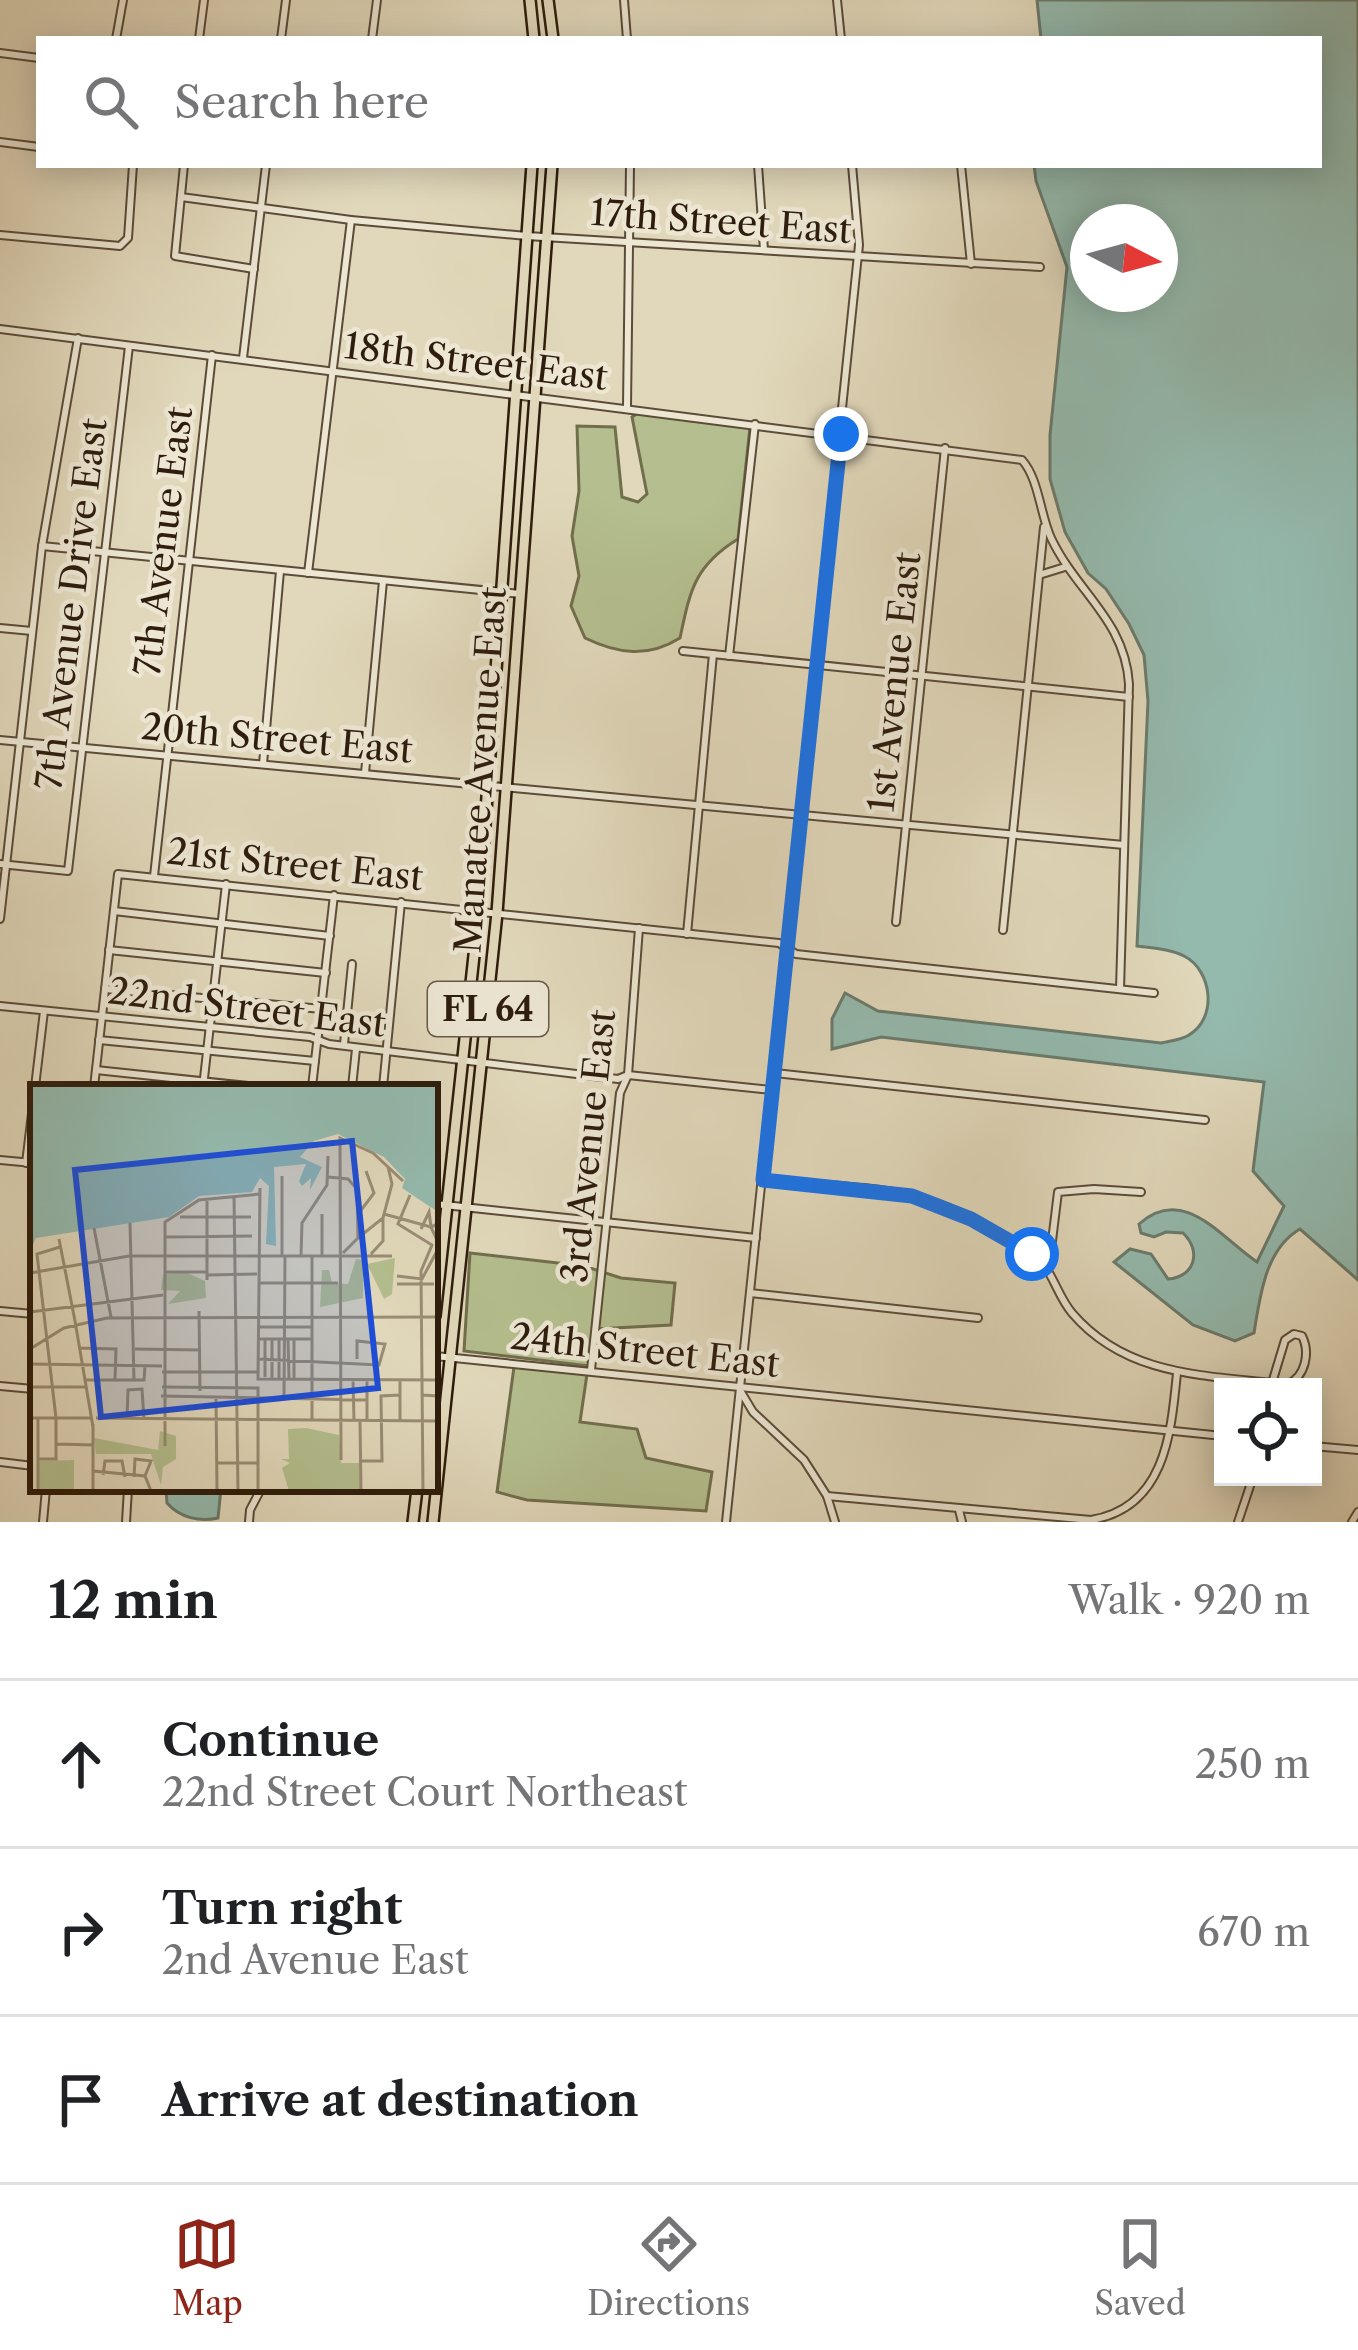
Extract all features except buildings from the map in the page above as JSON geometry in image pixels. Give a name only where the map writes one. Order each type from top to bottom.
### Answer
[{"type":"main road","points":[[530,0],[534,36]]},
{"type":"main road","points":[[548,0],[553,36]]},
{"type":"main road","name":"Manatee Avenue East","points":[[438,1291],[479,910],[532,168]]},
{"type":"main road","name":"Manatee Avenue East","points":[[438,1474],[497,913],[552,168]]},
{"type":"main road","points":[[413,1522],[417,1492]]},
{"type":"main road","name":"Manatee Avenue East","points":[[433,1522],[436,1492]]},
{"type":"street","points":[[116,36],[122,0]]},
{"type":"street","points":[[199,36],[204,0]]},
{"type":"street","points":[[281,36],[286,0]]},
{"type":"street","points":[[372,36],[377,0]]},
{"type":"street","points":[[624,0],[628,36]]},
{"type":"street","points":[[837,0],[841,36]]},
{"type":"street","points":[[0,53],[36,58]]},
{"type":"street","points":[[0,142],[36,147]]},
{"type":"street","points":[[0,235],[120,246],[128,238],[133,168]]},
{"type":"street","points":[[184,168],[175,256],[254,269]]},
{"type":"street","points":[[243,359],[266,168]]},
{"type":"street","points":[[627,407],[631,168]]},
{"type":"street","points":[[758,168],[764,250]]},
{"type":"street","points":[[726,1522],[858,256],[852,168]]},
{"type":"street","points":[[962,168],[971,264]]},
{"type":"street","name":"17th Street East","points":[[181,196],[351,220],[527,236],[1040,267]]},
{"type":"street","points":[[308,573],[351,220]]},
{"type":"street","name":"18th Street East","points":[[0,328],[1022,460],[1030,469],[1045,524]]},
{"type":"street","points":[[0,920],[42,546],[78,338]]},
{"type":"street","name":"7th Avenue Drive East","points":[[3,864],[68,871],[129,344]]},
{"type":"street","name":"7th Avenue East","points":[[154,877],[212,355]]},
{"type":"street","points":[[729,656],[755,424]]},
{"type":"street","name":"1st Avenue East","points":[[896,922],[945,448]]},
{"type":"street","points":[[1045,524],[1065,567],[1115,629],[1126,654],[1129,697],[1120,989]]},
{"type":"street","points":[[1004,930],[1045,524]]},
{"type":"street","points":[[42,546],[521,594]]},
{"type":"street","points":[[1040,574],[1065,567]]},
{"type":"street","points":[[263,764],[280,571]]},
{"type":"street","points":[[365,773],[383,581]]},
{"type":"street","points":[[0,628],[32,631]]},
{"type":"street","points":[[682,651],[1129,697]]},
{"type":"street","points":[[686,934],[712,654]]},
{"type":"street","name":"20th Street East","points":[[0,740],[1124,845]]},
{"type":"street","name":"21st Street East","points":[[114,910],[118,874],[779,943],[796,954],[1154,993]]},
{"type":"street","points":[[96,1070],[203,1084],[226,884]]},
{"type":"street","points":[[312,1084],[334,895]]},
{"type":"street","points":[[383,1084],[401,902]]},
{"type":"street","points":[[94,1084],[114,910],[330,936]]},
{"type":"street","name":"3rd Avenue East","points":[[591,1370],[620,1093],[628,1075],[639,928]]},
{"type":"street","points":[[110,950],[326,973]]},
{"type":"street","points":[[344,1046],[352,964]]},
{"type":"street","points":[[105,989],[322,1009]]},
{"type":"street","name":"22nd Street East","points":[[0,1006],[210,1027],[618,1079],[628,1075],[772,1090]]},
{"type":"street","points":[[35,1084],[44,1010]]},
{"type":"street","points":[[99,1040],[315,1061]]},
{"type":"street","points":[[352,1084],[356,1047]]},
{"type":"street","points":[[775,1073],[1205,1120]]},
{"type":"street","points":[[0,1160],[30,1163]]},
{"type":"street","points":[[763,1180],[912,1196],[971,1219],[1032,1254],[1048,1269],[1063,1302],[1096,1336],[1142,1364],[1229,1378]]},
{"type":"street","points":[[1032,1254],[1052,1249],[1058,1192],[1141,1192]]},
{"type":"street","points":[[438,1204],[756,1238]]},
{"type":"street","points":[[750,1293],[978,1318]]},
{"type":"street","points":[[0,1311],[30,1314]]},
{"type":"street","points":[[1294,1334],[1304,1339],[1302,1371],[1290,1384],[1272,1383],[1286,1340],[1294,1334]]},
{"type":"street","name":"24th Street East","points":[[438,1356],[1214,1435]]},
{"type":"street","points":[[826,1496],[1076,1521],[1112,1515],[1136,1501],[1155,1479],[1170,1431],[1177,1372]]},
{"type":"street","points":[[0,1386],[30,1389]]},
{"type":"street","points":[[740,1390],[753,1412],[804,1460],[835,1522]]},
{"type":"street","points":[[1322,1447],[1358,1450]]},
{"type":"street","points":[[0,1462],[30,1466]]},
{"type":"street","points":[[1238,1522],[1250,1486]]},
{"type":"street","points":[[43,1522],[46,1492]]},
{"type":"street","points":[[126,1522],[128,1492]]},
{"type":"street","points":[[249,1522],[260,1492]]},
{"type":"street","points":[[959,1510],[962,1522]]},
{"type":"street","points":[[1352,1522],[1358,1511]]},
{"type":"green space","points":[[638,413],[750,427],[738,539],[712,559],[696,581],[680,638],[656,649],[633,652],[585,638],[571,606],[579,576],[572,536],[579,491],[577,426],[615,427],[622,497],[638,502],[647,494],[632,417]]},
{"type":"green space","points":[[470,1253],[584,1266],[621,1278],[675,1283],[671,1325],[595,1329],[589,1366],[464,1351]]},
{"type":"green space","points":[[514,1367],[587,1374],[580,1422],[637,1429],[646,1458],[712,1472],[706,1511],[527,1500],[497,1492]]},
{"type":"water","points":[[1037,0],[1358,0],[1358,1280],[1300,1229],[1272,1261],[1254,1333],[1235,1341],[1193,1325],[1114,1262],[1130,1249],[1151,1254],[1168,1279],[1184,1274],[1194,1255],[1183,1233],[1154,1237],[1141,1233],[1139,1224],[1171,1210],[1201,1219],[1257,1262],[1284,1206],[1253,1171],[1264,1082],[881,1037],[832,1049],[832,1019],[845,993],[878,1011],[1161,1043],[1189,1035],[1208,1006],[1206,983],[1193,963],[1173,952],[1137,946],[1148,701],[1144,655],[1129,624],[1106,589],[1088,573],[1065,532],[1050,479],[1067,267],[1034,168],[1322,168],[1322,36],[1041,36]]},
{"type":"water","points":[[166,1492],[221,1492],[218,1518],[197,1519],[167,1503]]},
{"type":"route","points":[[841,434],[763,1180],[912,1196],[971,1219],[1032,1254]]}]
